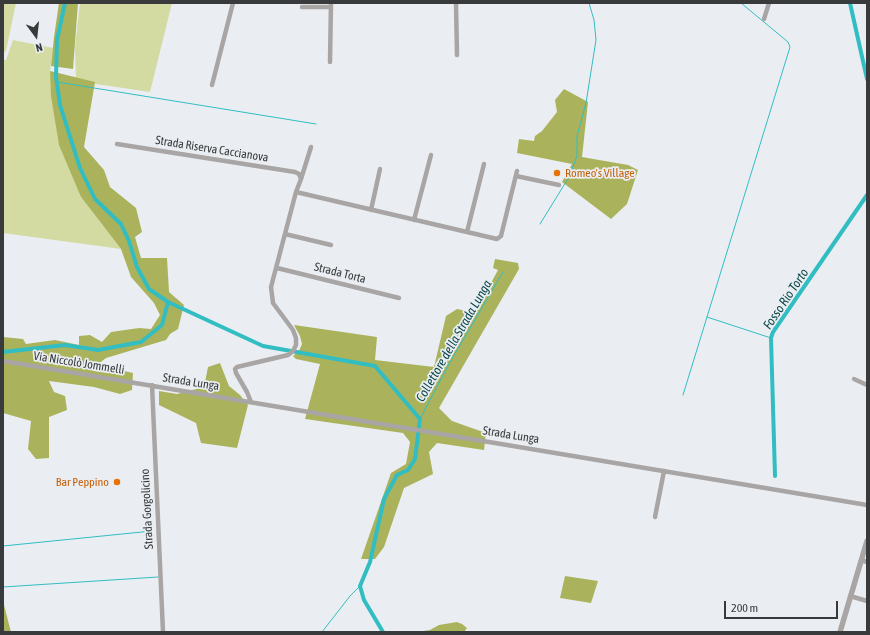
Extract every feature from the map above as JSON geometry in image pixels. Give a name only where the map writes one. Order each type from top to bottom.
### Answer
[{"type":"street","points":[[212,85],[233,3]]},
{"type":"street","points":[[456,3],[457,55]]},
{"type":"street","points":[[764,18],[769,3]]},
{"type":"street","points":[[302,7],[331,5],[330,62]]},
{"type":"street","name":"Strada Riserva Caccianova","points":[[117,144],[292,171],[299,174],[301,179]]},
{"type":"street","points":[[251,402],[236,373],[237,367],[291,353],[295,348],[296,341],[294,332],[275,307],[272,299],[271,285],[277,268],[296,192],[311,147]]},
{"type":"street","points":[[414,220],[430,155]]},
{"type":"street","points":[[467,232],[484,164]]},
{"type":"street","points":[[371,210],[380,169]]},
{"type":"street","points":[[296,192],[496,239],[500,238],[516,173],[559,185]]},
{"type":"street","name":"Strada Torta","points":[[285,234],[331,245]]},
{"type":"street","name":"Strada Torta","points":[[277,268],[399,298]]},
{"type":"street","name":"Via Niccolò Jommelli","points":[[3,361],[152,386]]},
{"type":"street","points":[[854,379],[867,385]]},
{"type":"street","name":"Strada Lunga","points":[[152,386],[867,505]]},
{"type":"street","name":"Strada Gorgolicino","points":[[152,386],[163,632]]},
{"type":"street","points":[[655,517],[664,470]]},
{"type":"street","points":[[840,632],[850,596],[864,561],[867,541]]},
{"type":"street","points":[[850,596],[867,601]]},
{"type":"green space","points":[[3,3],[16,3],[6,51],[3,53]]},
{"type":"green space","points":[[59,3],[78,3],[73,69],[51,66]]},
{"type":"green space","points":[[80,3],[172,3],[150,92],[76,81],[75,47]]},
{"type":"green space","points":[[13,40],[53,48],[50,71],[81,197],[121,249],[3,233],[3,60],[6,60]]},
{"type":"green space","points":[[50,71],[95,82],[84,147],[104,170],[110,187],[136,208],[142,232],[135,237],[141,258],[167,258],[169,292],[184,305],[178,329],[170,334],[166,340],[106,358],[97,365],[133,373],[132,390],[120,394],[94,387],[49,381],[54,392],[65,396],[67,410],[49,417],[49,458],[36,459],[28,449],[31,421],[3,413],[3,337],[23,339],[26,344],[55,340],[79,345],[79,336],[90,335],[102,342],[111,332],[139,328],[151,329],[160,315],[154,303],[131,277],[121,249],[81,197],[59,145],[51,96]]},
{"type":"green space","points":[[564,89],[588,102],[582,157],[628,165],[638,170],[627,204],[611,219],[562,182],[572,164],[517,153],[519,139],[534,141],[535,136],[542,131],[557,112],[555,100]]},
{"type":"green space","points":[[495,259],[518,263],[519,269],[439,408],[452,421],[486,433],[484,450],[437,443],[429,452],[433,474],[404,488],[384,547],[375,559],[361,559],[391,473],[406,464],[410,442],[403,433],[305,419],[320,364],[296,359],[293,356],[299,351],[302,344],[300,336],[294,325],[377,337],[375,360],[434,367],[446,316],[457,309],[475,313],[498,270],[493,268]]},
{"type":"green space","points":[[220,363],[229,386],[240,395],[248,405],[237,448],[201,443],[196,423],[159,405],[159,391],[177,394],[204,387],[208,367]]},
{"type":"green space","points":[[565,576],[598,581],[591,603],[560,598]]},
{"type":"green space","points":[[3,601],[11,632],[3,632]]},
{"type":"green space","points":[[457,622],[467,628],[464,632],[416,632],[430,630],[439,625]]},
{"type":"waterway","points":[[3,352],[65,345],[98,350],[141,342],[162,325],[168,302],[149,289],[137,267],[129,241],[121,224],[95,199],[80,168],[60,105],[56,77],[57,40],[65,3]]},
{"type":"waterway","name":"Collettore della Strada Lunga","points":[[540,224],[569,177],[577,156],[577,136],[586,103],[596,40],[594,20],[589,3]]},
{"type":"waterway","points":[[683,395],[790,47],[788,42],[741,3]]},
{"type":"waterway","name":"Fosso Rio Torto","points":[[850,3],[867,79]]},
{"type":"waterway","points":[[57,82],[316,124]]},
{"type":"waterway","name":"Fosso Rio Torto","points":[[775,476],[771,338],[773,332],[867,195]]},
{"type":"waterway","name":"Collettore della Strada Lunga","points":[[420,419],[450,362],[503,272]]},
{"type":"waterway","points":[[168,302],[263,346],[375,366],[420,419],[415,459],[408,470],[397,475],[384,499],[370,562],[360,586],[364,600],[383,632]]},
{"type":"waterway","points":[[707,317],[771,338]]},
{"type":"waterway","points":[[3,546],[152,531]]},
{"type":"waterway","points":[[3,587],[158,577]]},
{"type":"waterway","points":[[322,632],[350,596],[360,586]]},
{"type":"place","name":"Romeo's Village","points":[[557,173]]},
{"type":"place","name":"Bar Peppino","points":[[117,482]]}]
